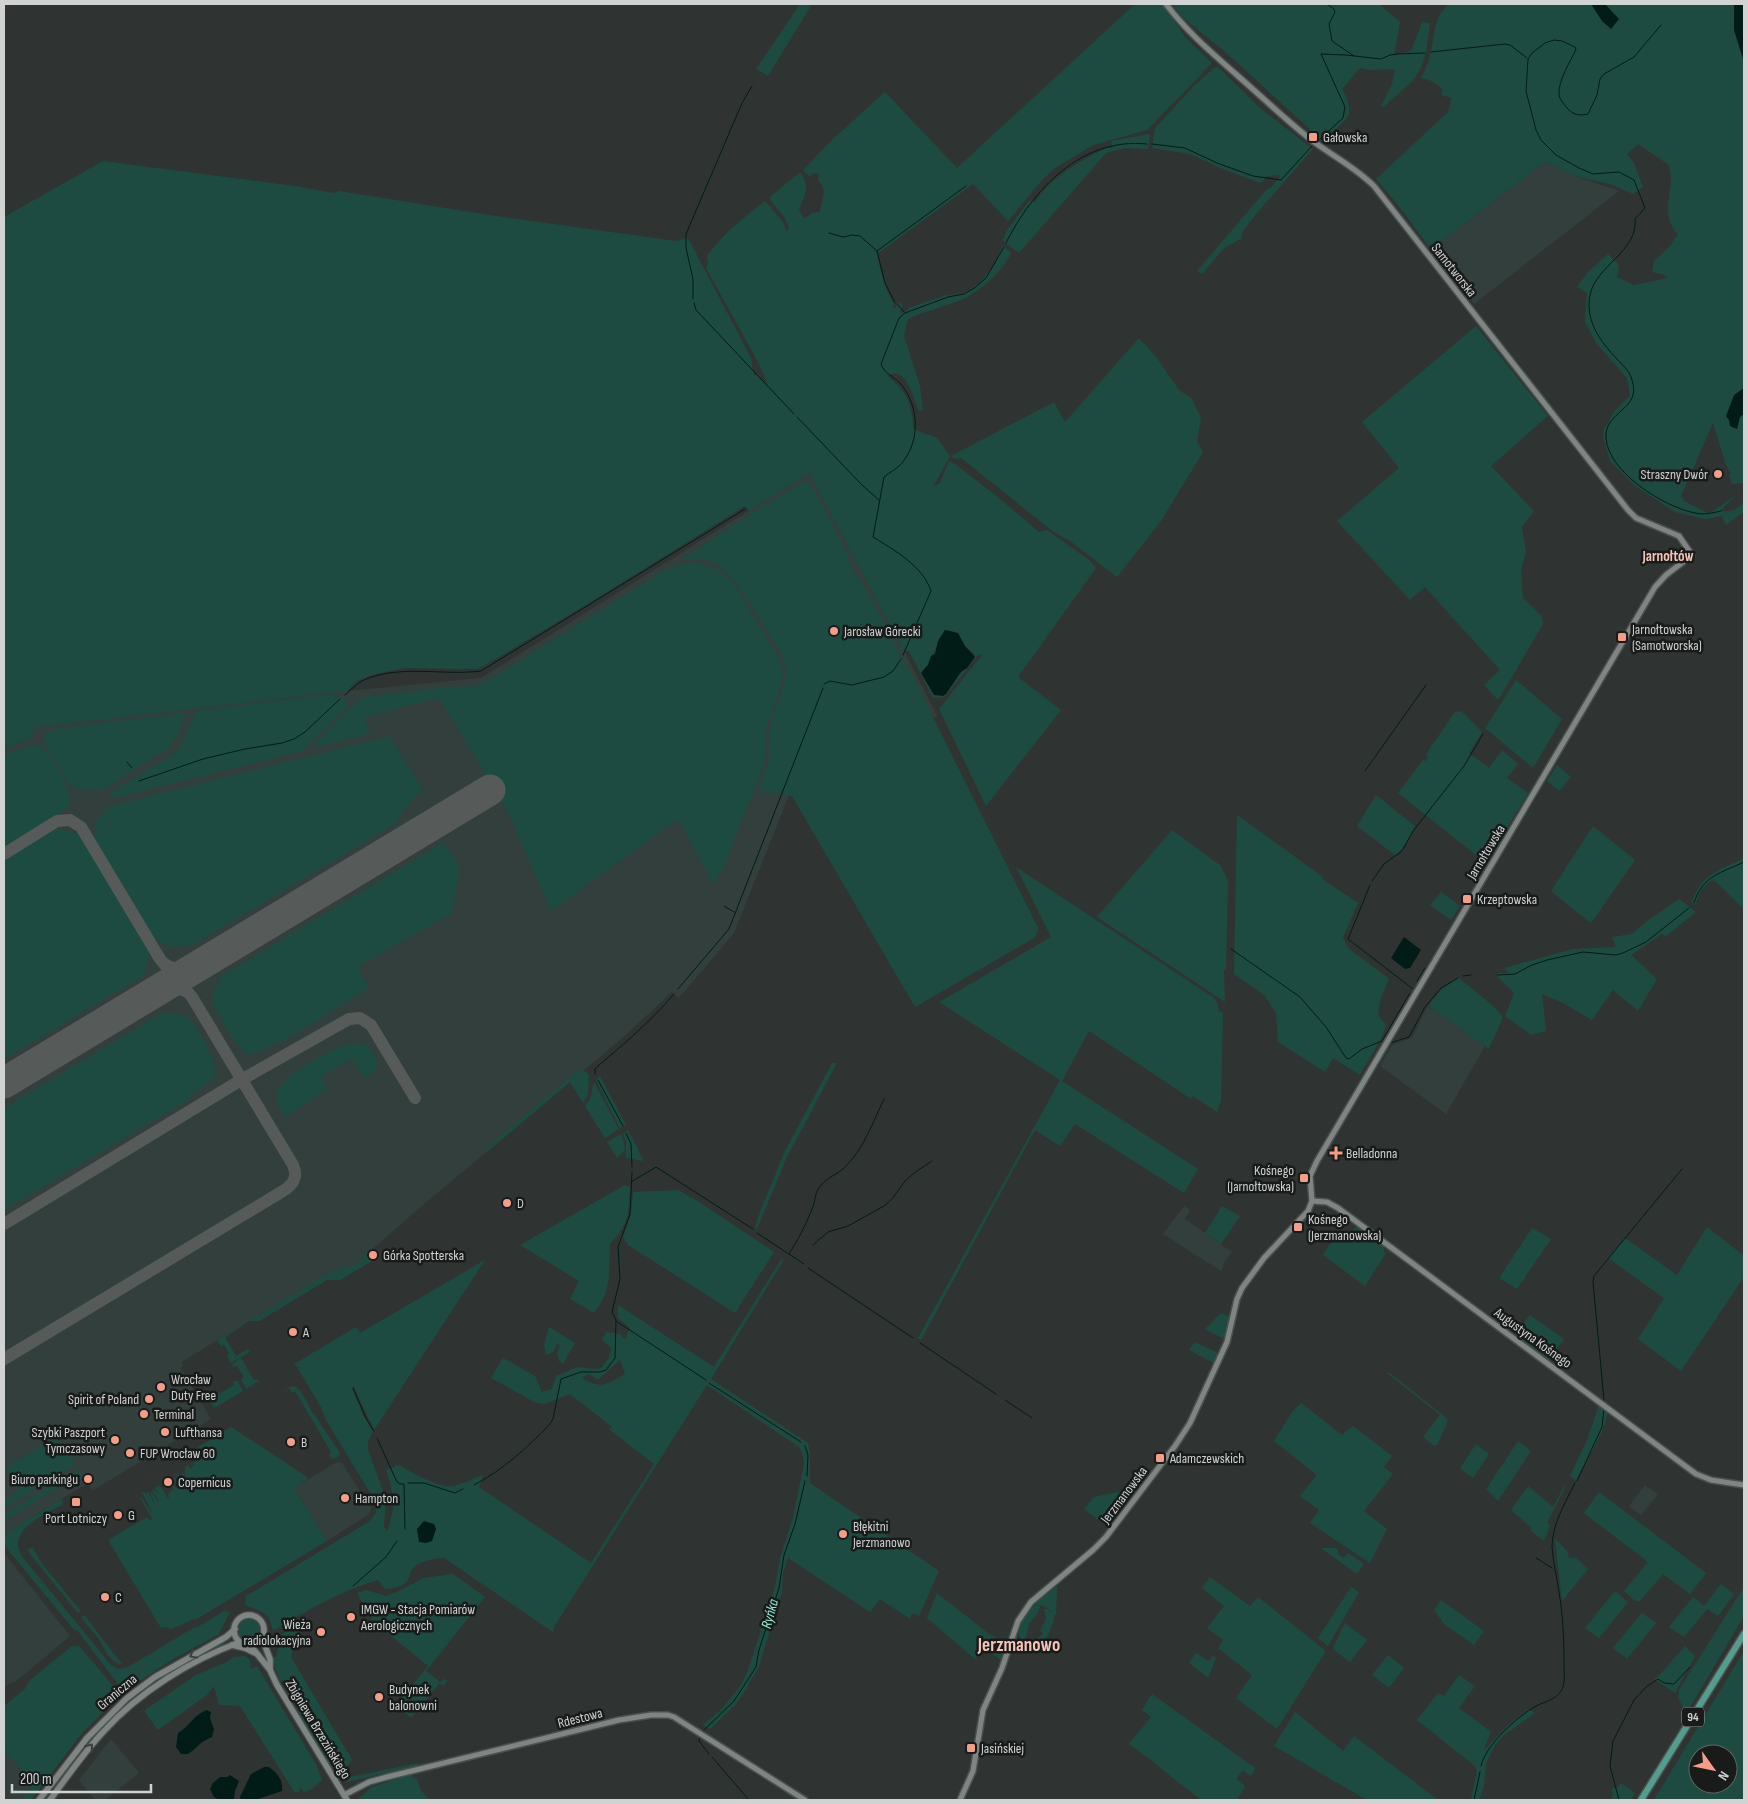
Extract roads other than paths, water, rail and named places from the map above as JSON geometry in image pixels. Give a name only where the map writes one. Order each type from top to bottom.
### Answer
[{"type":"main road","points":[[252,1616],[257,1618],[263,1625],[262,1638],[250,1645],[240,1642],[235,1629],[238,1621],[252,1616]]},
{"type":"main road","name":"Graniczna","points":[[39,1800],[87,1738],[126,1698],[155,1677],[227,1636],[235,1629]]},
{"type":"main road","name":"94","points":[[1641,1800],[1744,1634]]},
{"type":"main road","name":"Zbigniewa Brzezińskiego","points":[[262,1638],[270,1659],[270,1670]]},
{"type":"main road","name":"Graniczna","points":[[50,1800],[96,1740],[129,1707],[162,1682],[230,1645],[240,1642]]},
{"type":"main road","points":[[230,1645],[249,1649],[260,1656]]},
{"type":"main road","name":"Zbigniewa Brzezińskiego","points":[[250,1645],[270,1670],[277,1685],[345,1798]]},
{"type":"street","name":"Samotworska","points":[[1166,4],[1198,42],[1296,128],[1360,173],[1374,186],[1628,510],[1636,518],[1679,536],[1692,555]]},
{"type":"street","name":"Jarnołtowska","points":[[1312,1201],[1310,1180],[1313,1168],[1396,1025],[1655,587],[1692,555]]},
{"type":"street","name":"Augustyna Kośnego","points":[[1312,1201],[1329,1203],[1338,1208],[1696,1474],[1711,1480],[1744,1485]]},
{"type":"street","name":"Jerzmanowska","points":[[960,1800],[973,1770],[983,1710],[1002,1668],[1015,1628],[1022,1614],[1038,1596],[1100,1544],[1175,1446],[1191,1421],[1228,1342],[1237,1299],[1242,1288],[1264,1258],[1308,1212],[1312,1201]]},
{"type":"street","name":"Rdestowa","points":[[345,1798],[369,1782],[387,1777],[619,1720],[661,1715],[675,1718],[805,1800]]},
{"type":"waterway","points":[[1327,4],[1335,12],[1329,24],[1332,41],[1354,56]]},
{"type":"waterway","points":[[1661,25],[1634,57],[1604,74],[1600,79],[1597,95],[1588,114],[1574,114],[1560,98],[1559,89],[1562,78],[1576,50],[1575,47],[1562,41],[1554,40],[1545,43],[1532,53],[1528,59],[1526,91],[1536,130],[1541,140],[1556,155],[1593,174],[1619,172],[1634,180],[1645,208],[1635,219],[1634,231],[1630,241],[1600,275],[1590,295],[1590,313],[1595,330],[1605,345],[1630,374],[1634,390],[1628,405],[1611,421],[1607,429],[1606,438],[1609,451],[1616,463],[1627,475],[1654,496],[1668,504],[1698,514],[1721,511]]},
{"type":"waterway","points":[[1431,52],[1505,44],[1510,45],[1527,58]]},
{"type":"waterway","points":[[1320,139],[1343,118],[1345,107],[1321,54],[1381,59],[1390,55],[1425,53]]},
{"type":"waterway","points":[[693,299],[693,279],[686,248],[686,234],[742,103],[752,86]]},
{"type":"waterway","points":[[1006,243],[1030,204],[1045,186],[1062,171],[1081,158],[1101,149],[1123,144],[1147,144]]},
{"type":"waterway","points":[[1152,144],[1185,148],[1217,163],[1253,176],[1281,180],[1312,146]]},
{"type":"waterway","points":[[877,251],[966,186]]},
{"type":"waterway","points":[[829,233],[843,237],[860,236],[877,251],[885,283],[895,303]]},
{"type":"waterway","points":[[903,655],[931,591],[922,574],[915,566],[873,537],[884,477],[900,465],[908,454],[915,433],[914,412],[911,402],[900,383],[889,375],[881,364],[899,318],[905,313],[948,297],[964,294],[976,287],[986,278],[1004,247]]},
{"type":"waterway","points":[[694,303],[696,310],[794,414]]},
{"type":"waterway","points":[[898,305],[904,312]]},
{"type":"waterway","points":[[797,417],[862,485],[879,500]]},
{"type":"waterway","points":[[345,695],[364,680],[378,675],[407,671],[481,671],[745,509]]},
{"type":"waterway","points":[[824,684],[830,681],[852,685],[884,677],[893,671],[901,659]]},
{"type":"waterway","points":[[1365,771],[1426,685]]},
{"type":"waterway","points":[[678,989],[729,929],[823,688]]},
{"type":"waterway","points":[[139,781],[203,759],[294,739],[305,732],[340,699]]},
{"type":"waterway","points":[[1372,881],[1384,864],[1402,851],[1413,831],[1464,766],[1483,734]]},
{"type":"waterway","points":[[127,762],[132,768]]},
{"type":"waterway","points":[[1694,903],[1702,887],[1713,876],[1744,862]]},
{"type":"waterway","points":[[1370,885],[1348,939],[1413,989]]},
{"type":"waterway","points":[[724,906],[734,912]]},
{"type":"waterway","points":[[1498,975],[1515,974],[1547,960],[1583,952],[1616,955],[1623,953],[1646,942],[1689,908]]},
{"type":"waterway","points":[[1231,949],[1300,997],[1326,1027],[1346,1058],[1349,1059],[1362,1049],[1382,1041],[1410,993]]},
{"type":"waterway","points":[[1417,981],[1425,968]]},
{"type":"waterway","points":[[1463,976],[1471,975]]},
{"type":"waterway","points":[[1390,1043],[1409,1037],[1425,1007],[1441,988],[1458,978]]},
{"type":"waterway","points":[[595,1074],[595,1069],[647,1023],[674,994]]},
{"type":"waterway","points":[[598,1080],[623,1126]]},
{"type":"waterway","points":[[789,1254],[807,1221],[818,1190],[825,1181],[843,1169],[858,1151],[884,1099]]},
{"type":"waterway","points":[[626,1133],[631,1144],[632,1167]]},
{"type":"waterway","points":[[813,1245],[828,1232],[848,1226],[884,1206],[892,1199],[905,1181],[932,1161]]},
{"type":"waterway","points":[[631,1182],[656,1167],[753,1229]]},
{"type":"waterway","points":[[1604,1400],[1594,1276],[1682,1169]]},
{"type":"waterway","points":[[474,1485],[495,1473],[514,1458],[550,1424],[553,1419],[561,1379],[581,1372],[600,1372],[606,1370],[615,1358],[616,1320],[612,1312],[620,1279],[618,1247],[630,1214],[632,1172]]},
{"type":"waterway","points":[[757,1233],[804,1264]]},
{"type":"waterway","points":[[808,1268],[913,1338]]},
{"type":"waterway","name":"Ryńka","points":[[616,1321],[706,1380]]},
{"type":"waterway","points":[[920,1343],[996,1394]]},
{"type":"waterway","name":"Ryńka","points":[[709,1383],[801,1442]]},
{"type":"waterway","points":[[353,1388],[374,1431]]},
{"type":"waterway","points":[[1005,1400],[1032,1418]]},
{"type":"waterway","points":[[1577,1481],[1602,1427],[1604,1409]]},
{"type":"waterway","points":[[377,1438],[397,1482],[404,1484],[405,1529]]},
{"type":"waterway","name":"Ryńka","points":[[805,1446],[808,1455],[807,1476]]},
{"type":"waterway","name":"Ryńka","points":[[703,1731],[734,1701],[756,1667],[759,1650],[779,1588],[784,1555],[795,1524],[805,1481]]},
{"type":"waterway","points":[[408,1483],[424,1483],[455,1493],[463,1489]]},
{"type":"waterway","points":[[1481,1766],[1489,1749],[1503,1732],[1528,1711],[1555,1697],[1563,1687],[1564,1646],[1562,1619],[1552,1547],[1557,1522],[1575,1483]]},
{"type":"waterway","points":[[353,1586],[386,1557],[397,1541]]},
{"type":"waterway","points":[[1536,1558],[1552,1568]]},
{"type":"waterway","points":[[1619,1800],[1610,1766],[1613,1741],[1634,1700],[1646,1687],[1658,1679],[1664,1683],[1674,1684],[1690,1667]]},
{"type":"waterway","name":"Ryńka","points":[[700,1736],[699,1741],[709,1754]]},
{"type":"waterway","name":"Ryńka","points":[[712,1757],[749,1800]]},
{"type":"waterway","points":[[1474,1800],[1480,1772]]},
{"type":"place","name":"Gałowska","points":[[1313,137]]},
{"type":"place","name":"Straszny Dwór","points":[[1718,474]]},
{"type":"place","name":"Jarosław Górecki","points":[[834,631]]},
{"type":"place","name":"Jarnołtowska (Samotworska)","points":[[1622,637]]},
{"type":"place","name":"Krzeptowska","points":[[1467,899]]},
{"type":"place","name":"Belladonna","points":[[1336,1153]]},
{"type":"place","name":"Kośnego (Jarnołtowska)","points":[[1304,1178]]},
{"type":"place","name":"D","points":[[507,1203]]},
{"type":"place","name":"Kośnego (Jerzmanowska)","points":[[1298,1227]]},
{"type":"place","name":"Górka Spotterska","points":[[373,1255]]},
{"type":"place","name":"A","points":[[293,1332]]},
{"type":"place","name":"Wrocław Duty Free","points":[[161,1387]]},
{"type":"place","name":"Spirit of Poland","points":[[149,1399]]},
{"type":"place","name":"Terminal","points":[[144,1414]]},
{"type":"place","name":"Lufthansa","points":[[165,1432]]},
{"type":"place","name":"Szybki Paszport Tymczasowy","points":[[115,1440]]},
{"type":"place","name":"B","points":[[291,1442]]},
{"type":"place","name":"FUP Wrocław 60","points":[[130,1453]]},
{"type":"place","name":"Adamczewskich","points":[[1160,1458]]},
{"type":"place","name":"Biuro parkingu","points":[[88,1479]]},
{"type":"place","name":"Copernicus","points":[[168,1482]]},
{"type":"place","name":"Hampton","points":[[345,1498]]},
{"type":"place","name":"Port Lotniczy","points":[[76,1502]]},
{"type":"place","name":"G","points":[[118,1515]]},
{"type":"place","name":"Błękitni Jerzmanowo","points":[[843,1534]]},
{"type":"place","name":"C","points":[[105,1597]]},
{"type":"place","name":"IMGW - Stacja Pomiarów Aerologicznych","points":[[351,1617]]},
{"type":"place","name":"Wieża radiolokacyjna","points":[[321,1632]]},
{"type":"place","name":"Budynek balonowni","points":[[379,1697]]},
{"type":"place","name":"Jasińskiej","points":[[971,1748]]},
{"type":"district","name":"Jarnołtów","points":[[1668,556]]},
{"type":"district","name":"Jerzmanowo","points":[[1019,1645]]}]
